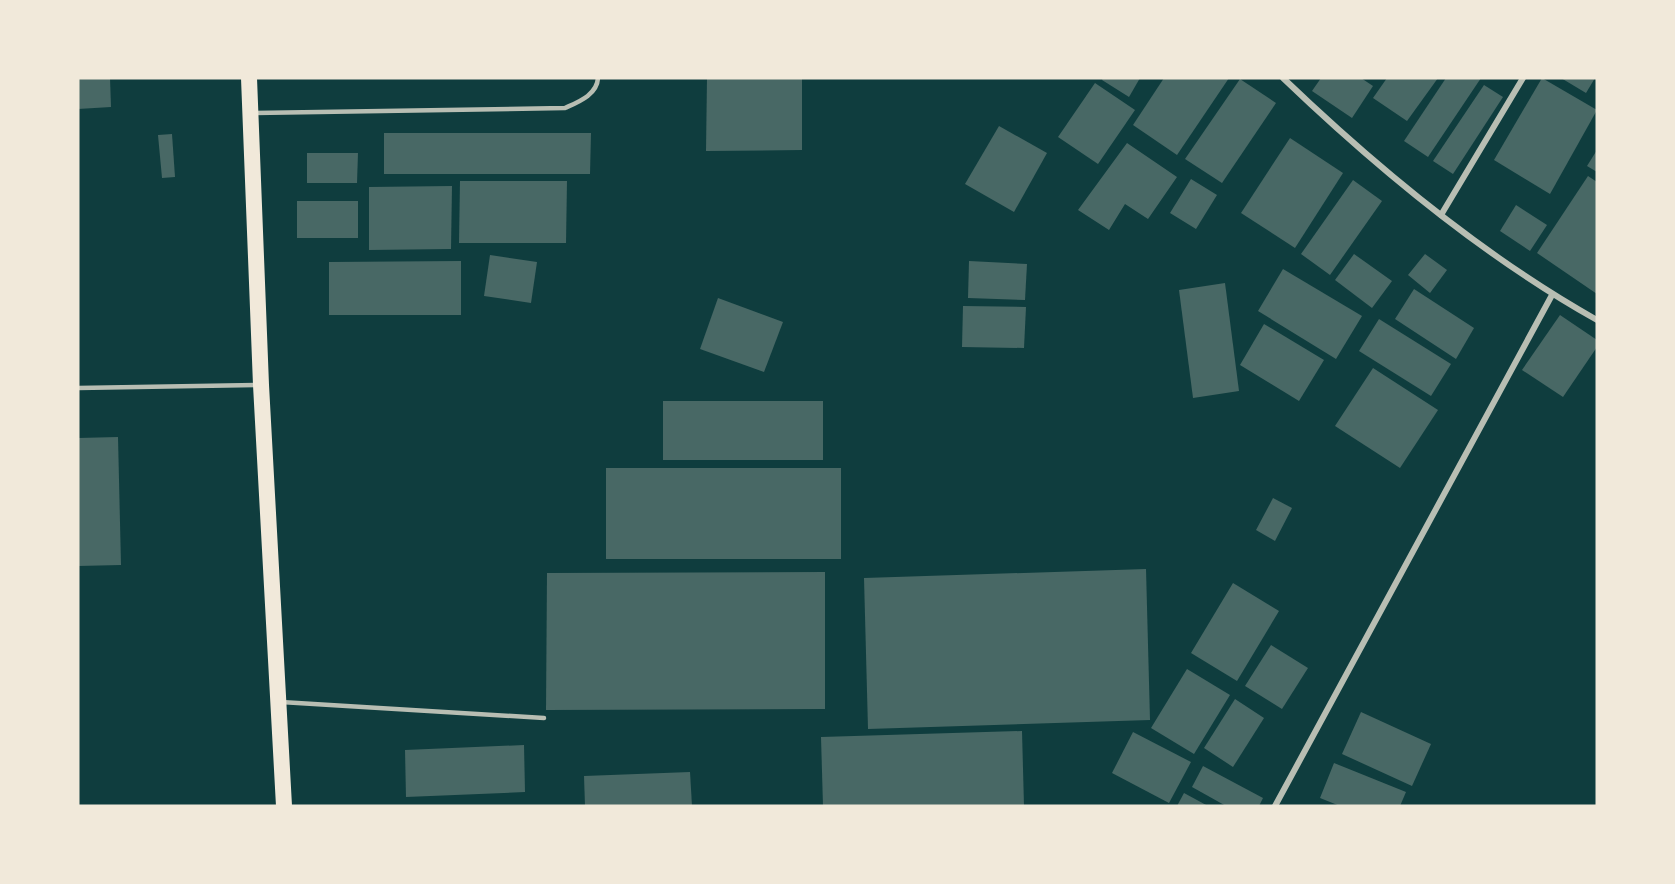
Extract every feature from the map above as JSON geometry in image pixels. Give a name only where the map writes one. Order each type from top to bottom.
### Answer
[{"type":"highway","points":[[249,78],[261,385],[284,806]]},
{"type":"street","points":[[1283,78],[1441,215],[1552,295],[1597,320]]},
{"type":"street","points":[[1441,215],[1523,78]]},
{"type":"street","points":[[1275,806],[1552,295]]},
{"type":"lane","points":[[251,114],[565,108],[586,98],[598,83],[598,78]]},
{"type":"lane","points":[[78,388],[261,385]]},
{"type":"lane","points":[[278,702],[544,718]]},
{"type":"building","points":[[78,78],[110,78],[111,107],[78,109]]},
{"type":"building","points":[[707,78],[802,78],[802,150],[706,151]]},
{"type":"building","points":[[1103,78],[1140,78],[1129,97],[1102,80]]},
{"type":"building","points":[[1164,78],[1229,78],[1177,155],[1133,125]]},
{"type":"building","points":[[1321,78],[1361,78],[1373,86],[1352,118],[1312,91]]},
{"type":"building","points":[[1387,78],[1438,78],[1407,121],[1373,98]]},
{"type":"building","points":[[1446,78],[1481,78],[1428,157],[1404,141]]},
{"type":"building","points":[[1542,78],[1597,110],[1550,194],[1494,160]]},
{"type":"building","points":[[1561,78],[1595,78],[1586,93]]},
{"type":"building","points":[[1240,79],[1276,103],[1222,183],[1185,159]]},
{"type":"building","points":[[1095,83],[1135,110],[1098,164],[1058,137]]},
{"type":"building","points":[[1484,85],[1503,97],[1453,174],[1433,161]]},
{"type":"building","points":[[999,126],[1047,153],[1014,212],[965,184]]},
{"type":"building","points":[[384,133],[591,133],[590,174],[384,174]]},
{"type":"building","points":[[172,134],[175,177],[162,178],[158,135]]},
{"type":"building","points":[[1290,138],[1343,173],[1295,248],[1241,213]]},
{"type":"building","points":[[1127,143],[1177,177],[1148,219],[1125,204],[1109,230],[1078,210]]},
{"type":"building","points":[[1597,150],[1597,172],[1587,166]]},
{"type":"building","points":[[307,153],[358,153],[357,183],[307,183]]},
{"type":"building","points":[[1588,176],[1597,182],[1597,294],[1537,253]]},
{"type":"building","points":[[1191,179],[1217,195],[1196,229],[1170,213]]},
{"type":"building","points":[[1353,180],[1382,201],[1330,275],[1301,254]]},
{"type":"building","points":[[460,181],[567,181],[566,243],[459,243]]},
{"type":"building","points":[[452,186],[451,249],[369,250],[369,187]]},
{"type":"building","points":[[297,201],[358,201],[358,238],[297,238]]},
{"type":"building","points":[[1516,205],[1547,225],[1530,251],[1500,231]]},
{"type":"building","points":[[1354,254],[1392,281],[1372,308],[1335,280]]},
{"type":"building","points":[[1425,254],[1447,270],[1430,293],[1408,275]]},
{"type":"building","points":[[490,255],[537,262],[531,303],[484,296]]},
{"type":"building","points":[[461,261],[461,315],[329,315],[329,262]]},
{"type":"building","points":[[969,261],[1027,264],[1025,300],[968,298]]},
{"type":"building","points":[[1283,269],[1362,316],[1336,359],[1258,311]]},
{"type":"building","points":[[1225,283],[1239,391],[1193,398],[1179,290]]},
{"type":"building","points":[[1414,289],[1474,328],[1456,359],[1395,319]]},
{"type":"building","points":[[718,298],[783,322],[764,372],[700,349]]},
{"type":"building","points":[[963,306],[1026,307],[1024,348],[962,347]]},
{"type":"building","points":[[1560,315],[1597,340],[1597,347],[1563,397],[1522,370]]},
{"type":"building","points":[[1379,319],[1451,364],[1431,396],[1359,351]]},
{"type":"building","points":[[1264,324],[1324,360],[1299,401],[1240,365]]},
{"type":"building","points":[[1373,368],[1438,410],[1400,468],[1335,426]]},
{"type":"building","points":[[663,401],[823,401],[823,460],[663,460]]},
{"type":"building","points":[[118,437],[121,565],[78,566],[78,438]]},
{"type":"building","points":[[606,468],[841,468],[841,559],[606,559]]},
{"type":"building","points":[[1273,498],[1292,508],[1275,541],[1256,530]]},
{"type":"building","points":[[1146,569],[1150,720],[868,729],[864,578]]},
{"type":"building","points":[[825,572],[825,709],[546,710],[547,573]]},
{"type":"building","points":[[1233,583],[1279,611],[1237,681],[1191,653]]},
{"type":"building","points":[[1271,645],[1308,668],[1282,709],[1245,686]]},
{"type":"building","points":[[1187,669],[1230,695],[1194,754],[1151,728]]},
{"type":"building","points":[[1235,699],[1264,718],[1233,767],[1204,748]]},
{"type":"building","points":[[1361,712],[1431,744],[1412,786],[1342,754]]},
{"type":"building","points":[[1022,731],[1024,806],[823,806],[821,737]]},
{"type":"building","points":[[1133,732],[1191,762],[1169,803],[1112,773]]},
{"type":"building","points":[[524,745],[525,792],[406,797],[405,750]]},
{"type":"building","points":[[1334,763],[1406,792],[1400,806],[1340,806],[1320,798]]},
{"type":"building","points":[[1203,766],[1263,798],[1259,806],[1226,806],[1192,787]]},
{"type":"building","points":[[690,772],[692,806],[585,806],[584,776]]},
{"type":"building","points":[[1184,793],[1208,806],[1177,806]]}]
